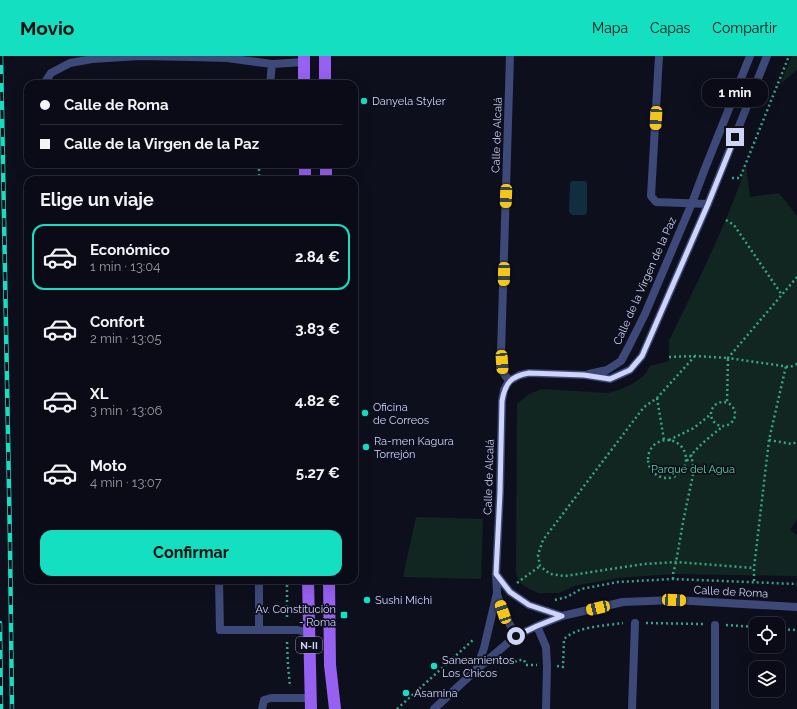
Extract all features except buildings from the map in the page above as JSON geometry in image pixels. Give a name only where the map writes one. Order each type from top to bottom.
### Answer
[{"type":"main road","points":[[325,56],[325,80]]},
{"type":"main road","points":[[304,59],[304,80]]},
{"type":"main road","name":"N-II","points":[[308,584],[310,704]]},
{"type":"main road","name":"N-II","points":[[329,584],[330,665],[335,709]]},
{"type":"street","points":[[46,80],[51,73],[70,63],[92,59],[140,56],[228,58],[272,64],[304,59]]},
{"type":"street","name":"Calle de Alcalá","points":[[510,56],[501,352],[503,372],[509,381],[504,390],[502,401],[496,574],[497,593],[503,612],[516,636]]},
{"type":"street","points":[[659,56],[651,196],[656,202],[708,204]]},
{"type":"street","name":"Calle de la Virgen de la Paz","points":[[584,375],[607,370],[621,361],[628,348],[645,314],[692,203],[750,56]]},
{"type":"street","points":[[509,381],[520,374],[529,373],[584,375],[610,379],[630,370],[642,356],[719,178],[767,56]]},
{"type":"street","points":[[270,80],[272,64]]},
{"type":"street","points":[[496,574],[510,592],[529,605],[562,616]]},
{"type":"street","points":[[219,584],[220,630],[298,630],[308,633]]},
{"type":"street","points":[[259,584],[259,630]]},
{"type":"street","name":"Calle de Alcalá","points":[[476,670],[488,634],[497,593]]},
{"type":"street","name":"Calle de Roma","points":[[434,709],[476,670],[516,636],[562,616],[623,602],[674,600],[797,607]]},
{"type":"street","points":[[632,709],[635,622]]},
{"type":"street","points":[[715,624],[715,709]]},
{"type":"street","points":[[537,626],[546,647],[546,709]]},
{"type":"street","points":[[262,709],[264,700],[271,698],[291,698],[310,704]]},
{"type":"path","points":[[719,178],[740,178],[789,56]]},
{"type":"path","points":[[726,220],[734,226],[782,295]]},
{"type":"path","points":[[727,402],[728,358],[797,277]]},
{"type":"path","points":[[694,356],[657,398],[644,407],[543,540],[538,555],[540,566],[550,574],[565,576],[644,564],[676,562],[754,568]]},
{"type":"path","points":[[669,357],[694,356],[728,358],[790,367],[797,364]]},
{"type":"path","points":[[754,582],[754,568],[769,440],[786,366]]},
{"type":"path","points":[[657,398],[664,440]]},
{"type":"path","points":[[687,461],[685,450],[680,445],[669,440],[664,440],[655,445],[650,452],[648,462],[652,471],[658,477],[667,479],[676,477],[683,470],[691,454],[722,426],[730,424],[734,420],[735,412],[732,405],[727,402],[720,402],[712,408],[711,414],[713,421],[717,425],[722,426]]},
{"type":"path","points":[[669,440],[694,428],[711,414]]},
{"type":"path","points":[[769,440],[792,444],[797,442]]},
{"type":"path","points":[[673,579],[694,470],[691,454]]},
{"type":"path","points":[[520,588],[515,584],[540,566]]},
{"type":"path","points":[[552,600],[567,597],[581,589],[618,582],[673,579],[797,584]]},
{"type":"path","points":[[287,584],[288,665],[291,698]]},
{"type":"path","points":[[502,648],[512,664],[518,660],[524,660],[526,665],[563,666],[564,639],[570,634],[592,628],[635,622],[749,626]]},
{"type":"path","points":[[785,629],[797,630]]},
{"type":"path","points":[[397,709],[474,639],[478,631],[488,634]]},
{"type":"green space","points":[[792,56],[797,56],[797,70],[780,84]]},
{"type":"green space","name":"Parque del Agua","points":[[746,166],[750,197],[779,193],[797,216],[797,519],[790,530],[797,535],[797,576],[673,574],[618,578],[574,586],[559,593],[538,593],[524,586],[519,582],[516,573],[517,404],[529,394],[542,389],[608,393],[613,392],[627,387],[635,382],[646,373],[650,366],[669,361],[669,341],[720,233]]},
{"type":"green space","points":[[416,517],[483,519],[481,579],[403,577]]},
{"type":"water","points":[[572,181],[585,181],[587,183],[587,213],[585,215],[572,215],[569,212],[570,183]]},
{"type":"railway","points":[[1,56],[12,709]]},
{"type":"railway","points":[[0,623],[1,709]]},
{"type":"place","name":"Danyela Styler","points":[[364,101]]},
{"type":"place","name":"Oficina de Correos","points":[[365,413]]},
{"type":"place","name":"Ra-men Kagura Torrejón","points":[[366,447]]},
{"type":"place","name":"Sushi Michi","points":[[367,600]]},
{"type":"place","name":"Av. Constitución - Roma","points":[[344,615]]},
{"type":"place","name":"Saneamientos Los Chicos","points":[[434,666]]},
{"type":"place","name":"Asamina","points":[[406,693]]},
{"type":"route","points":[[516,636],[562,616],[529,605],[510,592],[496,574],[502,401],[504,390],[509,381],[520,374],[584,375],[610,379],[630,370],[642,356],[659,320],[735,137]]}]
